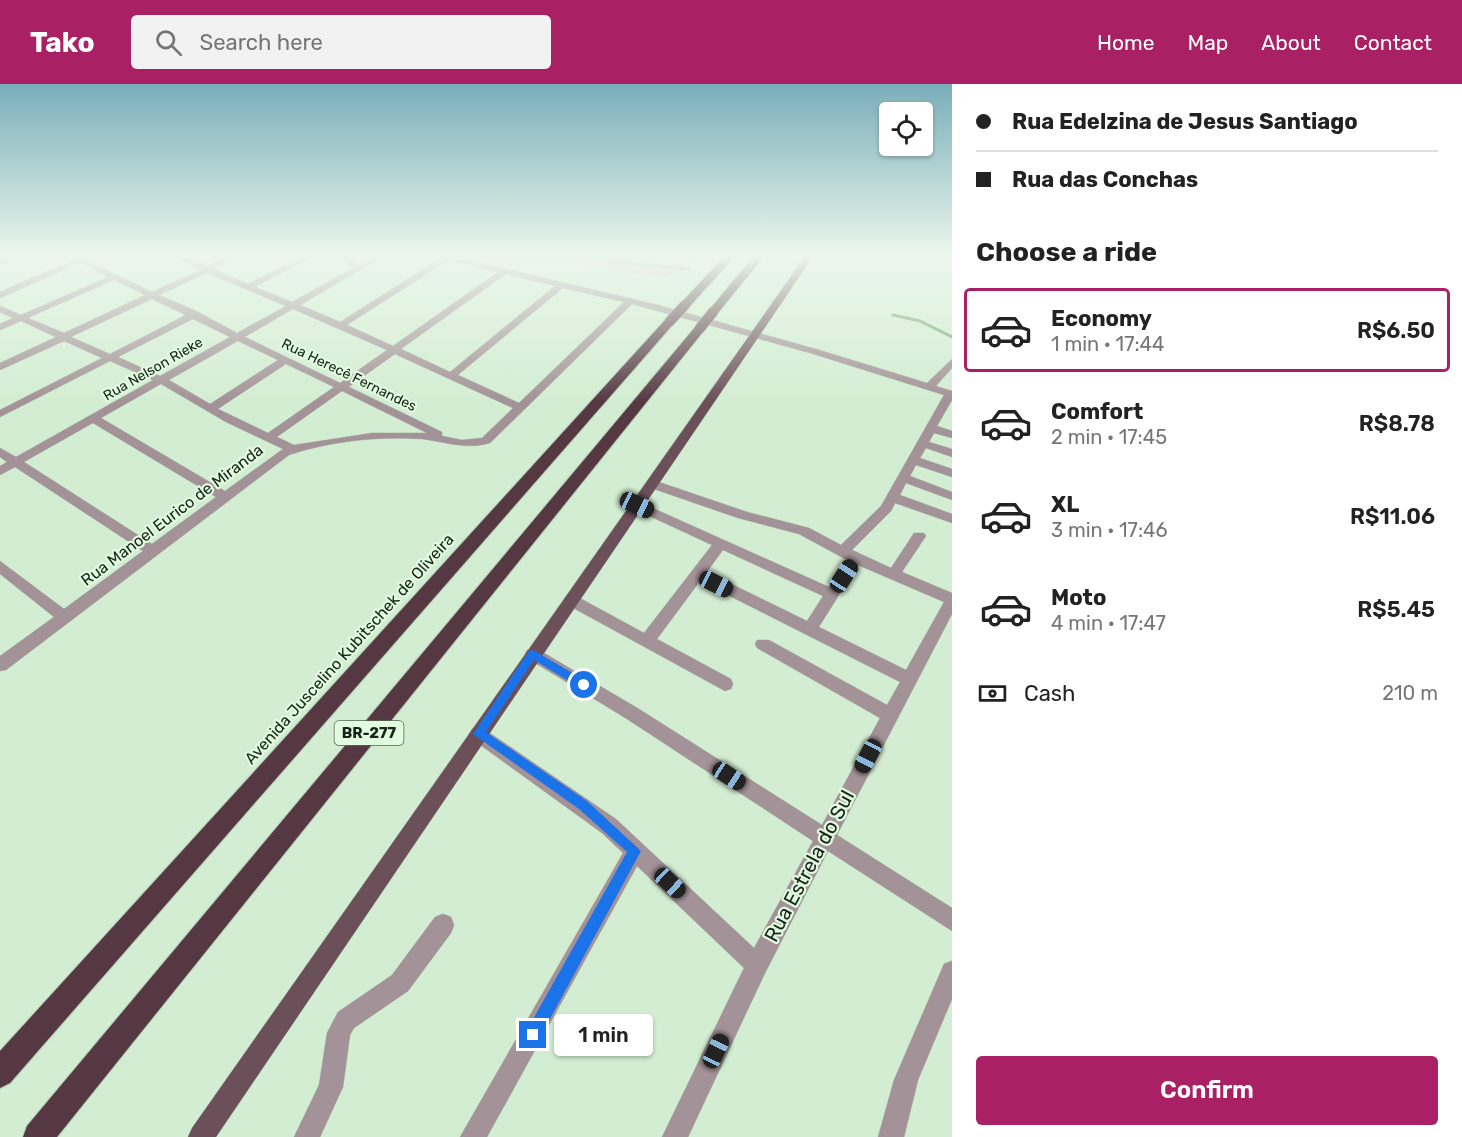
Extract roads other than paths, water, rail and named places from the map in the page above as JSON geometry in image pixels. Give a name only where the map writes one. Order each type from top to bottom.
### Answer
[{"type":"highway","name":"Avenida Juscelino Kubitschek de Oliveira","points":[[0,1073],[686,304]]},
{"type":"highway","name":"BR-277","points":[[38,1137],[719,304]]},
{"type":"main road","points":[[201,1137],[777,304]]},
{"type":"street","points":[[0,327],[53,304]]},
{"type":"street","points":[[0,367],[132,304]]},
{"type":"street","name":"Rua Herecê Fernandes","points":[[174,304],[454,442]]},
{"type":"street","points":[[289,304],[521,408]]},
{"type":"street","name":"Rua Nelson Rieke","points":[[0,471],[296,304]]},
{"type":"street","points":[[340,326],[374,304]]},
{"type":"street","points":[[269,438],[458,304]]},
{"type":"street","points":[[451,376],[538,304]]},
{"type":"street","name":"Rua Manoel Eurico de Miranda","points":[[0,665],[270,462],[293,449],[325,443],[412,436],[454,442],[486,441],[626,304]]},
{"type":"street","points":[[645,304],[836,358],[929,387],[950,399]]},
{"type":"street","points":[[0,309],[161,380],[210,409],[293,449]]},
{"type":"street","points":[[0,414],[195,314]]},
{"type":"street","points":[[836,358],[850,372],[950,399]]},
{"type":"street","points":[[210,409],[287,359]]},
{"type":"street","points":[[929,387],[952,362]]},
{"type":"street","points":[[810,630],[832,594],[850,554],[878,519],[950,399]]},
{"type":"street","points":[[93,418],[224,496]]},
{"type":"street","points":[[931,428],[952,435]]},
{"type":"street","points":[[922,443],[952,453]]},
{"type":"street","points":[[0,452],[152,551]]},
{"type":"street","points":[[914,459],[952,473]]},
{"type":"street","points":[[903,478],[952,496]]},
{"type":"street","points":[[652,484],[749,517],[796,528],[952,599]]},
{"type":"street","points":[[892,497],[952,519]]},
{"type":"street","points":[[637,505],[832,594]]},
{"type":"street","points":[[894,574],[919,536]]},
{"type":"street","points":[[647,641],[721,543]]},
{"type":"street","points":[[0,566],[64,617]]},
{"type":"street","points":[[698,574],[910,679]]},
{"type":"street","name":"Rua Estrela do Sul","points":[[675,1137],[757,965],[952,599]]},
{"type":"street","points":[[571,600],[725,684]]},
{"type":"street","points":[[763,644],[890,715]]},
{"type":"street","points":[[533,654],[633,714],[952,920]]},
{"type":"street","points":[[478,734],[583,805],[757,965]]},
{"type":"street","points":[[473,1137],[635,851]]},
{"type":"street","points":[[307,1137],[331,1087],[338,1058],[339,1033],[345,1020],[358,1009],[387,994],[400,983],[443,925]]},
{"type":"street","points":[[891,1137],[906,1080],[952,972]]},
{"type":"waterway","points":[[893,315],[920,321],[952,337]]}]
